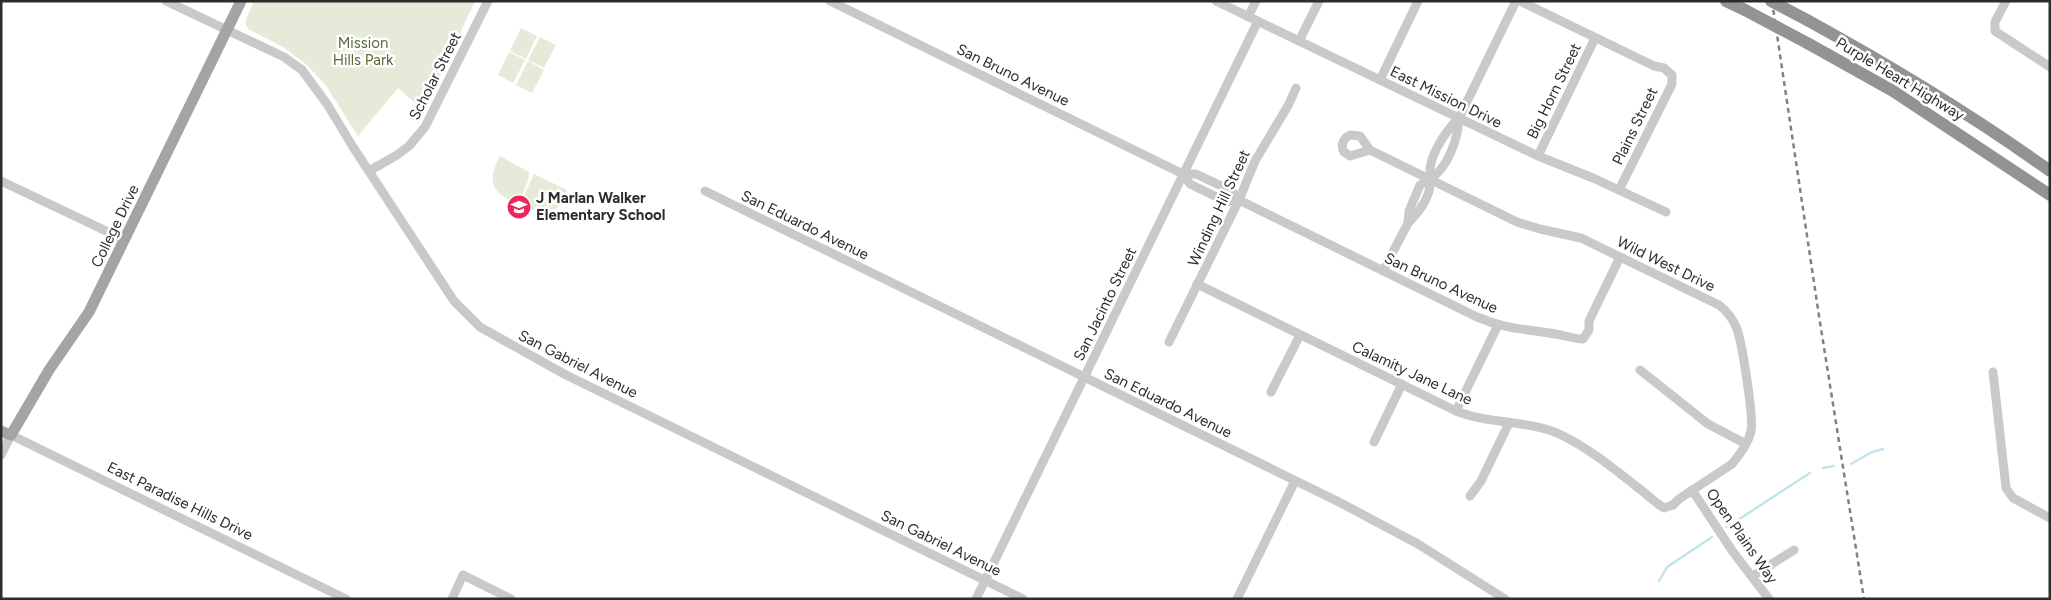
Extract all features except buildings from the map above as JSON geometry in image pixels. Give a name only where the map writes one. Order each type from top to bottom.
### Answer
[{"type":"highway","name":"Purple Heart Highway","points":[[1726,1],[1809,44],[1893,91],[2050,195]]},
{"type":"highway","name":"Purple Heart Highway","points":[[1770,1],[1862,50],[1950,103],[2050,171]]},
{"type":"main road","name":"College Drive","points":[[6,433],[82,324],[241,1]]},
{"type":"street","name":"San Gabriel Avenue","points":[[166,1],[284,57],[302,70],[327,104],[454,301],[480,327],[566,374],[1023,599]]},
{"type":"street","name":"Scholar Street","points":[[369,171],[409,146],[425,127],[488,1]]},
{"type":"street","name":"San Bruno Avenue","points":[[830,1],[1183,174],[1190,184],[1226,202],[1239,200],[1477,317],[1498,325],[1523,331],[1583,339],[1588,330],[1589,322],[1620,257]]},
{"type":"street","name":"East Mission Drive","points":[[1216,1],[1538,156],[1666,212]]},
{"type":"street","points":[[1248,17],[1256,1]]},
{"type":"street","points":[[1299,41],[1319,1]]},
{"type":"street","points":[[1380,80],[1418,1]]},
{"type":"street","points":[[1383,271],[1408,222],[1409,211],[1420,185],[1430,179],[1429,168],[1432,160],[1448,129],[1459,118],[1518,1],[1595,38]]},
{"type":"street","points":[[2006,1],[1995,22],[1995,31],[2050,67]]},
{"type":"street","name":"San Jacinto Street","points":[[976,599],[1258,21]]},
{"type":"street","name":"Plains Street","points":[[1595,38],[1654,66],[1664,68],[1672,75],[1672,84],[1619,190]]},
{"type":"street","name":"Big Horn Street","points":[[1538,156],[1595,38]]},
{"type":"street","name":"Winding Hill Street","points":[[1169,342],[1239,200],[1255,161],[1289,104],[1296,88]]},
{"type":"street","name":"Wild West Drive","points":[[1370,150],[1517,222],[1540,230],[1581,238],[1709,299],[1728,314],[1738,330],[1751,414],[1751,431],[1746,444],[1732,464],[1673,505],[1664,508]]},
{"type":"street","points":[[1,181],[125,240]]},
{"type":"street","name":"San Eduardo Avenue","points":[[705,191],[1295,480],[1418,544],[1505,599]]},
{"type":"street","name":"Calamity Jane Lane","points":[[1198,284],[1456,410],[1479,418],[1544,429],[1566,438],[1624,477],[1649,496],[1655,503],[1664,508]]},
{"type":"street","points":[[1456,410],[1498,325]]},
{"type":"street","points":[[1272,392],[1300,335]]},
{"type":"street","points":[[1640,370],[1708,424],[1746,444]]},
{"type":"street","points":[[1993,372],[2006,488],[2013,498],[2050,518]]},
{"type":"street","points":[[1374,442],[1402,384]]},
{"type":"street","points":[[1470,496],[1481,481],[1510,423]]},
{"type":"street","name":"College Drive","points":[[1,455],[6,433]]},
{"type":"street","name":"East Paradise Hills Drive","points":[[6,433],[346,599]]},
{"type":"street","points":[[1237,599],[1295,480]]},
{"type":"street","name":"Open Plains Way","points":[[1692,490],[1733,552],[1769,599]]},
{"type":"street","points":[[1753,576],[1794,550]]},
{"type":"street","points":[[452,599],[463,575],[511,599]]},
{"type":"green space","name":"Mission Hills Park","points":[[254,1],[475,1],[424,111],[398,88],[358,136],[326,86],[307,65],[283,47],[248,29],[245,22]]},
{"type":"green space","points":[[521,28],[537,36],[526,59],[510,51]]},
{"type":"green space","points":[[540,37],[556,45],[544,68],[528,60]]},
{"type":"green space","points":[[509,52],[525,60],[513,83],[498,75]]},
{"type":"green space","points":[[528,61],[544,70],[532,93],[516,85]]},
{"type":"green space","points":[[500,156],[529,172],[528,181],[518,204],[502,196],[494,186],[493,173]]},
{"type":"green space","points":[[534,174],[567,190],[561,204],[551,213],[541,214],[520,204]]},
{"type":"waterway","points":[[1851,464],[1872,452],[1883,449]]},
{"type":"waterway","points":[[1823,468],[1834,466]]},
{"type":"waterway","points":[[1727,527],[1810,473]]},
{"type":"waterway","points":[[1659,581],[1667,567],[1712,537]]},
{"type":"railway","points":[[1772,1],[1864,599]]},
{"type":"place","name":"J Marlan Walker Elementary School","points":[[519,207]]}]
